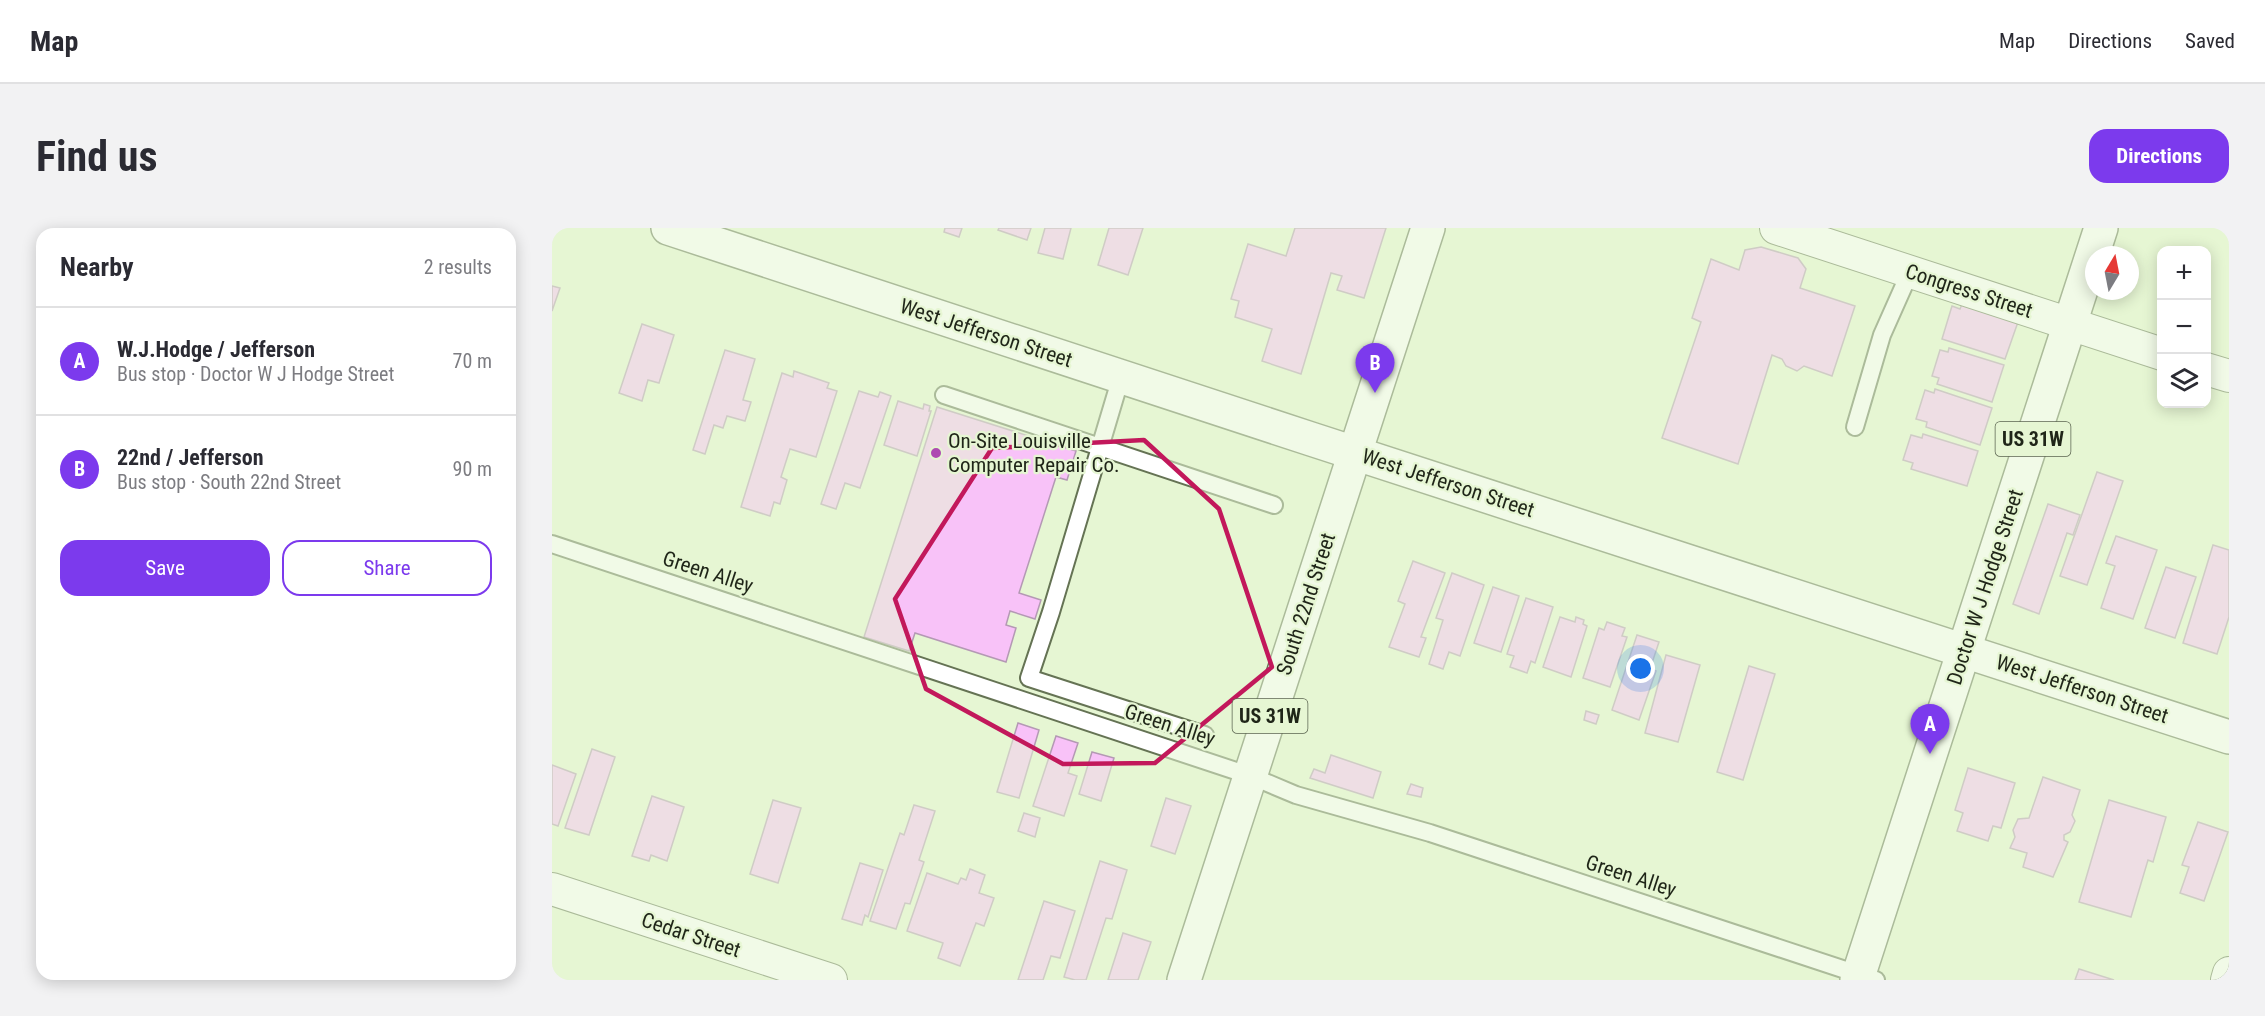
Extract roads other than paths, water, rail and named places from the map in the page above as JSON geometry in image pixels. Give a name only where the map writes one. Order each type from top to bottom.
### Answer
[{"type":"street","name":"West Jefferson Street","points":[[668,228],[2229,737]]},
{"type":"street","name":"South 22nd Street","points":[[1184,980],[1428,228]]},
{"type":"street","name":"Congress Street","points":[[1776,228],[2157,352]]},
{"type":"street","name":"Doctor W J Hodge Street","points":[[1864,978],[1964,650],[2101,228]]},
{"type":"street","points":[[2211,371],[2229,376]]},
{"type":"street","name":"Cedar Street","points":[[552,890],[831,980]]},
{"type":"street","points":[[2227,980],[2229,973]]},
{"type":"lane","points":[[1855,427],[1882,334],[1910,272]]},
{"type":"lane","points":[[1121,377],[1029,678],[1205,735]]},
{"type":"lane","points":[[944,395],[1274,505]]},
{"type":"lane","name":"Green Alley","points":[[552,544],[1251,776],[1296,795],[1430,833],[1864,978]]},
{"type":"place","name":"22nd / Jefferson","points":[[1375,393]]},
{"type":"place","name":"On-Site Louisville Computer Repair Co.","points":[[936,453]]},
{"type":"place","name":"W.J.Hodge / Jefferson","points":[[1930,754]]}]
